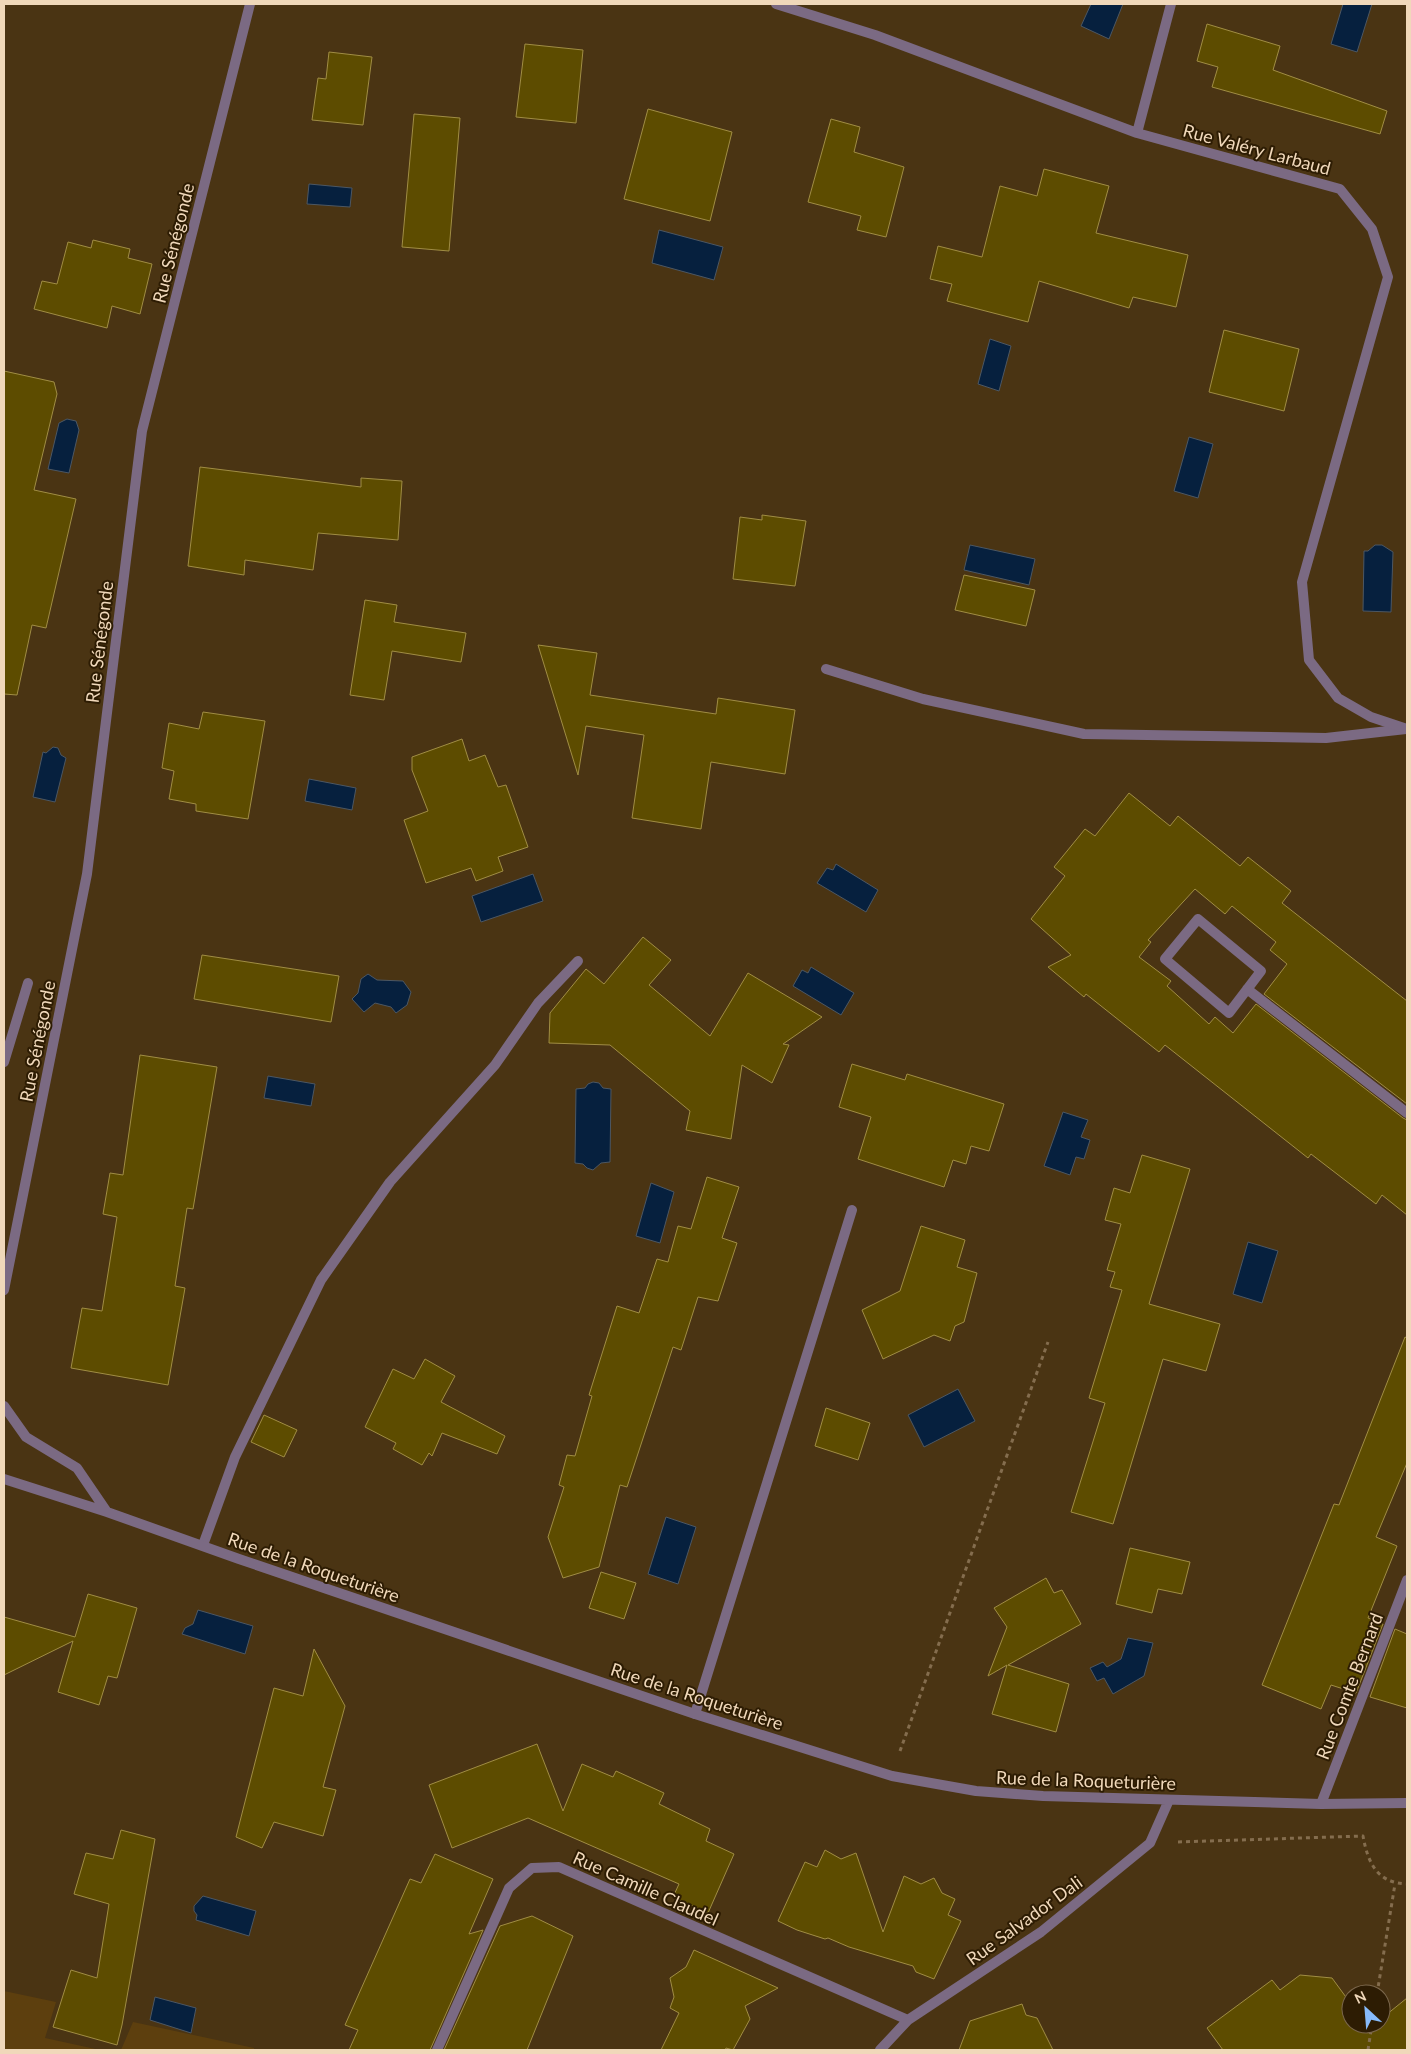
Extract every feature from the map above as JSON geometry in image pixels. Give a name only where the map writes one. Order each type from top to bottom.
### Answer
[{"type":"street","name":"Rue Sénégonde","points":[[4,1290],[87,874],[142,431],[250,4]]},
{"type":"street","name":"Rue Valéry Larbaud","points":[[776,4],[875,35],[1138,133],[1340,189],[1372,229],[1388,277],[1302,582],[1310,660],[1338,698],[1371,717],[1407,729]]},
{"type":"street","points":[[1138,133],[1171,4]]},
{"type":"street","points":[[826,669],[923,699],[1084,734],[1326,738],[1407,729]]},
{"type":"street","points":[[1198,919],[1261,971],[1247,989],[1229,1013],[1165,959],[1198,919]]},
{"type":"street","points":[[204,1545],[235,1457],[321,1280],[390,1182],[495,1065],[538,1003],[578,961]]},
{"type":"street","points":[[4,1062],[28,983]]},
{"type":"street","points":[[1247,989],[1407,1113]]},
{"type":"street","points":[[695,1714],[852,1210]]},
{"type":"street","points":[[4,1406],[26,1437],[77,1468],[107,1512]]},
{"type":"street","name":"Rue de la Roqueturière","points":[[4,1478],[695,1714],[892,1776],[976,1791],[1043,1796],[1321,1804],[1407,1803]]},
{"type":"street","name":"Rue Comte Bernard","points":[[1321,1804],[1407,1580]]},
{"type":"street","name":"Rue Salvador Dali","points":[[880,2050],[908,2020],[1041,1932],[1150,1843],[1169,1800]]},
{"type":"street","name":"Rue Camille Claudel","points":[[437,2050],[509,1888],[532,1868],[559,1867],[908,2020]]},
{"type":"path","points":[[892,1776],[913,1713],[1048,1342]]},
{"type":"path","points":[[1150,1843],[1363,1836],[1366,1852],[1372,1866],[1395,1884],[1407,1884]]},
{"type":"path","points":[[1379,1984],[1395,1884]]},
{"type":"path","points":[[1368,2050],[1370,2034]]},
{"type":"shaded area","points":[[4,1991],[56,2002],[45,2038],[100,2050],[4,2050]]},
{"type":"shaded area","points":[[133,2022],[254,2048],[254,2050],[121,2050]]},
{"type":"water","points":[[1091,4],[1123,4],[1109,39],[1081,26]]},
{"type":"water","points":[[1343,4],[1372,4],[1357,52],[1331,44]]},
{"type":"water","points":[[309,184],[352,188],[350,207],[307,204]]},
{"type":"water","points":[[659,230],[723,247],[714,280],[652,263]]},
{"type":"water","points":[[990,339],[1011,346],[999,391],[978,384]]},
{"type":"water","points":[[67,419],[76,421],[79,430],[69,473],[48,469],[59,423]]},
{"type":"water","points":[[1189,437],[1213,444],[1198,498],[1174,491]]},
{"type":"water","points":[[970,545],[1035,559],[1029,585],[964,570]]},
{"type":"water","points":[[1375,545],[1382,545],[1393,552],[1391,612],[1363,611],[1364,551],[1368,551]]},
{"type":"water","points":[[53,747],[58,748],[61,755],[66,758],[55,802],[33,797],[43,752],[46,753]]},
{"type":"water","points":[[309,779],[356,788],[352,810],[305,801]]},
{"type":"water","points":[[836,864],[878,890],[866,912],[817,883],[827,868],[833,870]]},
{"type":"water","points":[[533,874],[543,901],[481,922],[472,896]]},
{"type":"water","points":[[811,967],[854,993],[841,1015],[793,986],[802,970],[808,973]]},
{"type":"water","points":[[368,974],[377,980],[403,981],[411,992],[407,1005],[396,1013],[391,1007],[375,1003],[364,1012],[352,999],[358,993],[361,979]]},
{"type":"water","points":[[268,1076],[315,1084],[311,1106],[264,1098]]},
{"type":"water","points":[[593,1082],[599,1083],[603,1088],[611,1089],[610,1162],[601,1163],[593,1170],[583,1164],[575,1163],[576,1089],[585,1088]]},
{"type":"water","points":[[1063,1112],[1088,1120],[1081,1137],[1090,1140],[1084,1159],[1076,1157],[1070,1175],[1044,1166]]},
{"type":"water","points":[[651,1183],[674,1192],[660,1243],[636,1236]]},
{"type":"water","points":[[1248,1242],[1278,1251],[1262,1303],[1233,1294]]},
{"type":"water","points":[[958,1389],[975,1421],[924,1447],[908,1415]]},
{"type":"water","points":[[666,1517],[696,1527],[678,1584],[648,1574]]},
{"type":"water","points":[[198,1610],[253,1626],[245,1654],[182,1634],[185,1628],[193,1624]]},
{"type":"water","points":[[1128,1638],[1153,1643],[1144,1676],[1113,1694],[1104,1678],[1097,1681],[1090,1668],[1103,1662],[1107,1667],[1121,1659]]},
{"type":"water","points":[[203,1896],[256,1911],[249,1936],[196,1920],[197,1915],[194,1911],[194,1906]]},
{"type":"water","points":[[155,1997],[196,2008],[191,2033],[150,2020]]},
{"type":"building","points":[[1207,24],[1280,46],[1273,70],[1387,111],[1380,134],[1212,87],[1218,67],[1197,61]]},
{"type":"building","points":[[525,44],[583,50],[576,123],[516,117]]},
{"type":"building","points":[[329,52],[372,57],[363,125],[312,120],[318,78],[326,79]]},
{"type":"building","points":[[648,109],[732,132],[710,221],[624,199]]},
{"type":"building","points":[[414,114],[460,118],[449,251],[402,247]]},
{"type":"building","points":[[831,119],[860,127],[854,152],[904,167],[886,237],[857,230],[861,216],[808,202]]},
{"type":"building","points":[[1044,169],[1109,186],[1096,233],[1188,255],[1176,307],[1133,297],[1129,308],[1039,281],[1028,322],[947,301],[952,284],[930,279],[938,246],[982,257],[1000,186],[1037,196]]},
{"type":"building","points":[[93,240],[130,249],[128,258],[152,264],[140,314],[112,306],[107,328],[34,309],[42,281],[57,284],[68,242],[91,248]]},
{"type":"building","points":[[1224,330],[1299,349],[1284,411],[1209,392]]},
{"type":"building","points":[[4,371],[54,382],[57,394],[34,490],[76,499],[46,628],[32,625],[17,695],[4,694]]},
{"type":"building","points":[[200,467],[361,487],[361,478],[402,481],[398,540],[318,533],[313,570],[245,560],[244,575],[188,566]]},
{"type":"building","points":[[762,515],[806,521],[795,586],[733,579],[740,517],[762,520]]},
{"type":"building","points":[[964,575],[1035,590],[1026,626],[955,610]]},
{"type":"building","points":[[365,600],[397,605],[394,622],[466,633],[461,662],[392,651],[384,700],[350,695]]},
{"type":"building","points":[[538,645],[597,653],[590,695],[716,714],[718,698],[795,710],[785,774],[711,762],[701,829],[632,818],[644,735],[586,726],[578,775]]},
{"type":"building","points":[[203,712],[265,721],[248,819],[196,811],[196,804],[169,799],[174,771],[162,768],[169,723],[199,729]]},
{"type":"building","points":[[462,739],[469,761],[485,755],[498,787],[506,785],[528,847],[498,857],[503,871],[476,881],[471,868],[426,883],[404,820],[428,811],[412,770],[412,757]]},
{"type":"building","points":[[1129,793],[1170,826],[1178,816],[1240,866],[1248,857],[1291,891],[1282,903],[1407,1001],[1407,1104],[1264,994],[1287,964],[1270,950],[1276,942],[1232,906],[1225,914],[1195,889],[1148,940],[1151,942],[1139,957],[1171,981],[1167,986],[1209,1024],[1215,1017],[1233,1033],[1256,1004],[1407,1120],[1407,1215],[1382,1195],[1376,1204],[1311,1154],[1308,1158],[1165,1045],[1159,1052],[1086,994],[1084,997],[1048,967],[1071,955],[1031,919],[1065,876],[1054,867],[1085,829],[1095,836]]},
{"type":"building","points":[[643,937],[671,960],[649,985],[710,1036],[748,973],[822,1017],[783,1044],[789,1045],[772,1083],[742,1065],[731,1139],[686,1130],[690,1111],[610,1045],[549,1043],[550,1013],[586,969],[604,984]]},
{"type":"building","points":[[202,955],[339,976],[331,1022],[194,999]]},
{"type":"building","points":[[140,1055],[217,1067],[193,1209],[187,1208],[175,1286],[185,1288],[168,1385],[71,1368],[82,1308],[102,1311],[117,1217],[103,1214],[110,1173],[123,1175]]},
{"type":"building","points":[[852,1064],[905,1080],[907,1074],[1004,1104],[989,1151],[971,1146],[966,1164],[953,1160],[944,1187],[858,1159],[871,1117],[839,1107]]},
{"type":"building","points":[[1142,1155],[1190,1169],[1149,1304],[1220,1324],[1206,1371],[1163,1359],[1113,1524],[1071,1512],[1105,1403],[1089,1398],[1122,1290],[1110,1287],[1115,1272],[1107,1270],[1121,1224],[1105,1220],[1114,1188],[1130,1193]]},
{"type":"building","points":[[707,1177],[739,1187],[722,1238],[737,1243],[718,1301],[698,1297],[681,1350],[673,1347],[627,1487],[620,1485],[599,1567],[563,1578],[548,1537],[564,1487],[559,1485],[567,1455],[575,1456],[592,1396],[589,1395],[617,1306],[639,1313],[657,1259],[668,1262],[678,1226],[691,1229]]},
{"type":"building","points":[[921,1226],[965,1240],[957,1267],[977,1273],[964,1322],[955,1326],[950,1341],[934,1335],[883,1359],[862,1310],[900,1291]]},
{"type":"building","points":[[1405,1337],[1407,1338],[1407,1463],[1376,1537],[1397,1546],[1368,1618],[1383,1624],[1356,1693],[1331,1685],[1321,1709],[1262,1685],[1334,1504],[1339,1505]]},
{"type":"building","points":[[425,1359],[455,1376],[441,1402],[505,1436],[497,1454],[442,1433],[432,1456],[429,1453],[422,1465],[393,1449],[396,1443],[365,1427],[393,1369],[414,1379]]},
{"type":"building","points":[[826,1408],[870,1423],[858,1460],[815,1446]]},
{"type":"building","points":[[264,1415],[297,1430],[284,1457],[251,1442]]},
{"type":"building","points":[[1130,1548],[1190,1562],[1182,1594],[1158,1589],[1152,1613],[1116,1604]]},
{"type":"building","points":[[601,1572],[636,1583],[624,1619],[589,1608]]},
{"type":"building","points":[[1046,1578],[1054,1593],[1062,1590],[1081,1624],[1008,1665],[1069,1684],[1056,1732],[992,1714],[1007,1665],[988,1676],[1007,1627],[994,1608]]},
{"type":"building","points":[[88,1594],[137,1608],[117,1678],[108,1676],[99,1705],[58,1692],[73,1641],[4,1675],[4,1617],[75,1637]]},
{"type":"building","points":[[1395,1629],[1407,1634],[1407,1708],[1370,1697]]},
{"type":"building","points":[[314,1649],[345,1706],[323,1787],[336,1790],[323,1836],[274,1822],[262,1848],[236,1837],[274,1688],[303,1696]]},
{"type":"building","points":[[537,1744],[563,1811],[582,1764],[613,1777],[616,1771],[664,1793],[659,1804],[710,1829],[706,1841],[734,1854],[708,1913],[673,1897],[679,1884],[528,1818],[452,1848],[429,1785]]},
{"type":"building","points":[[121,1830],[155,1839],[117,2045],[53,2027],[71,1970],[97,1978],[109,1904],[74,1894],[86,1853],[113,1859]]},
{"type":"building","points":[[825,1850],[841,1859],[856,1853],[883,1932],[904,1876],[921,1884],[934,1878],[942,1893],[955,1899],[948,1915],[961,1921],[934,1979],[916,1972],[913,1966],[849,1947],[828,1938],[825,1939],[797,1930],[778,1921],[805,1862],[817,1867]]},
{"type":"building","points":[[435,1854],[493,1879],[469,1934],[483,1930],[430,2050],[349,2050],[358,2030],[345,2025],[410,1879],[421,1883]]},
{"type":"building","points":[[532,1916],[573,1936],[527,2050],[444,2050],[500,1926]]},
{"type":"building","points":[[694,1950],[778,1988],[745,2006],[750,2019],[733,2050],[726,2048],[725,2050],[661,2050],[679,2013],[670,2008],[674,1997],[670,1978],[686,1967]]},
{"type":"building","points":[[1300,1975],[1332,1978],[1341,1990],[1341,2034],[1391,2034],[1391,2011],[1407,1998],[1407,2050],[1223,2050],[1207,2028],[1272,1980],[1280,1990]]},
{"type":"building","points":[[1022,2004],[1026,2015],[1037,2018],[1053,2050],[959,2050],[970,2021]]}]
